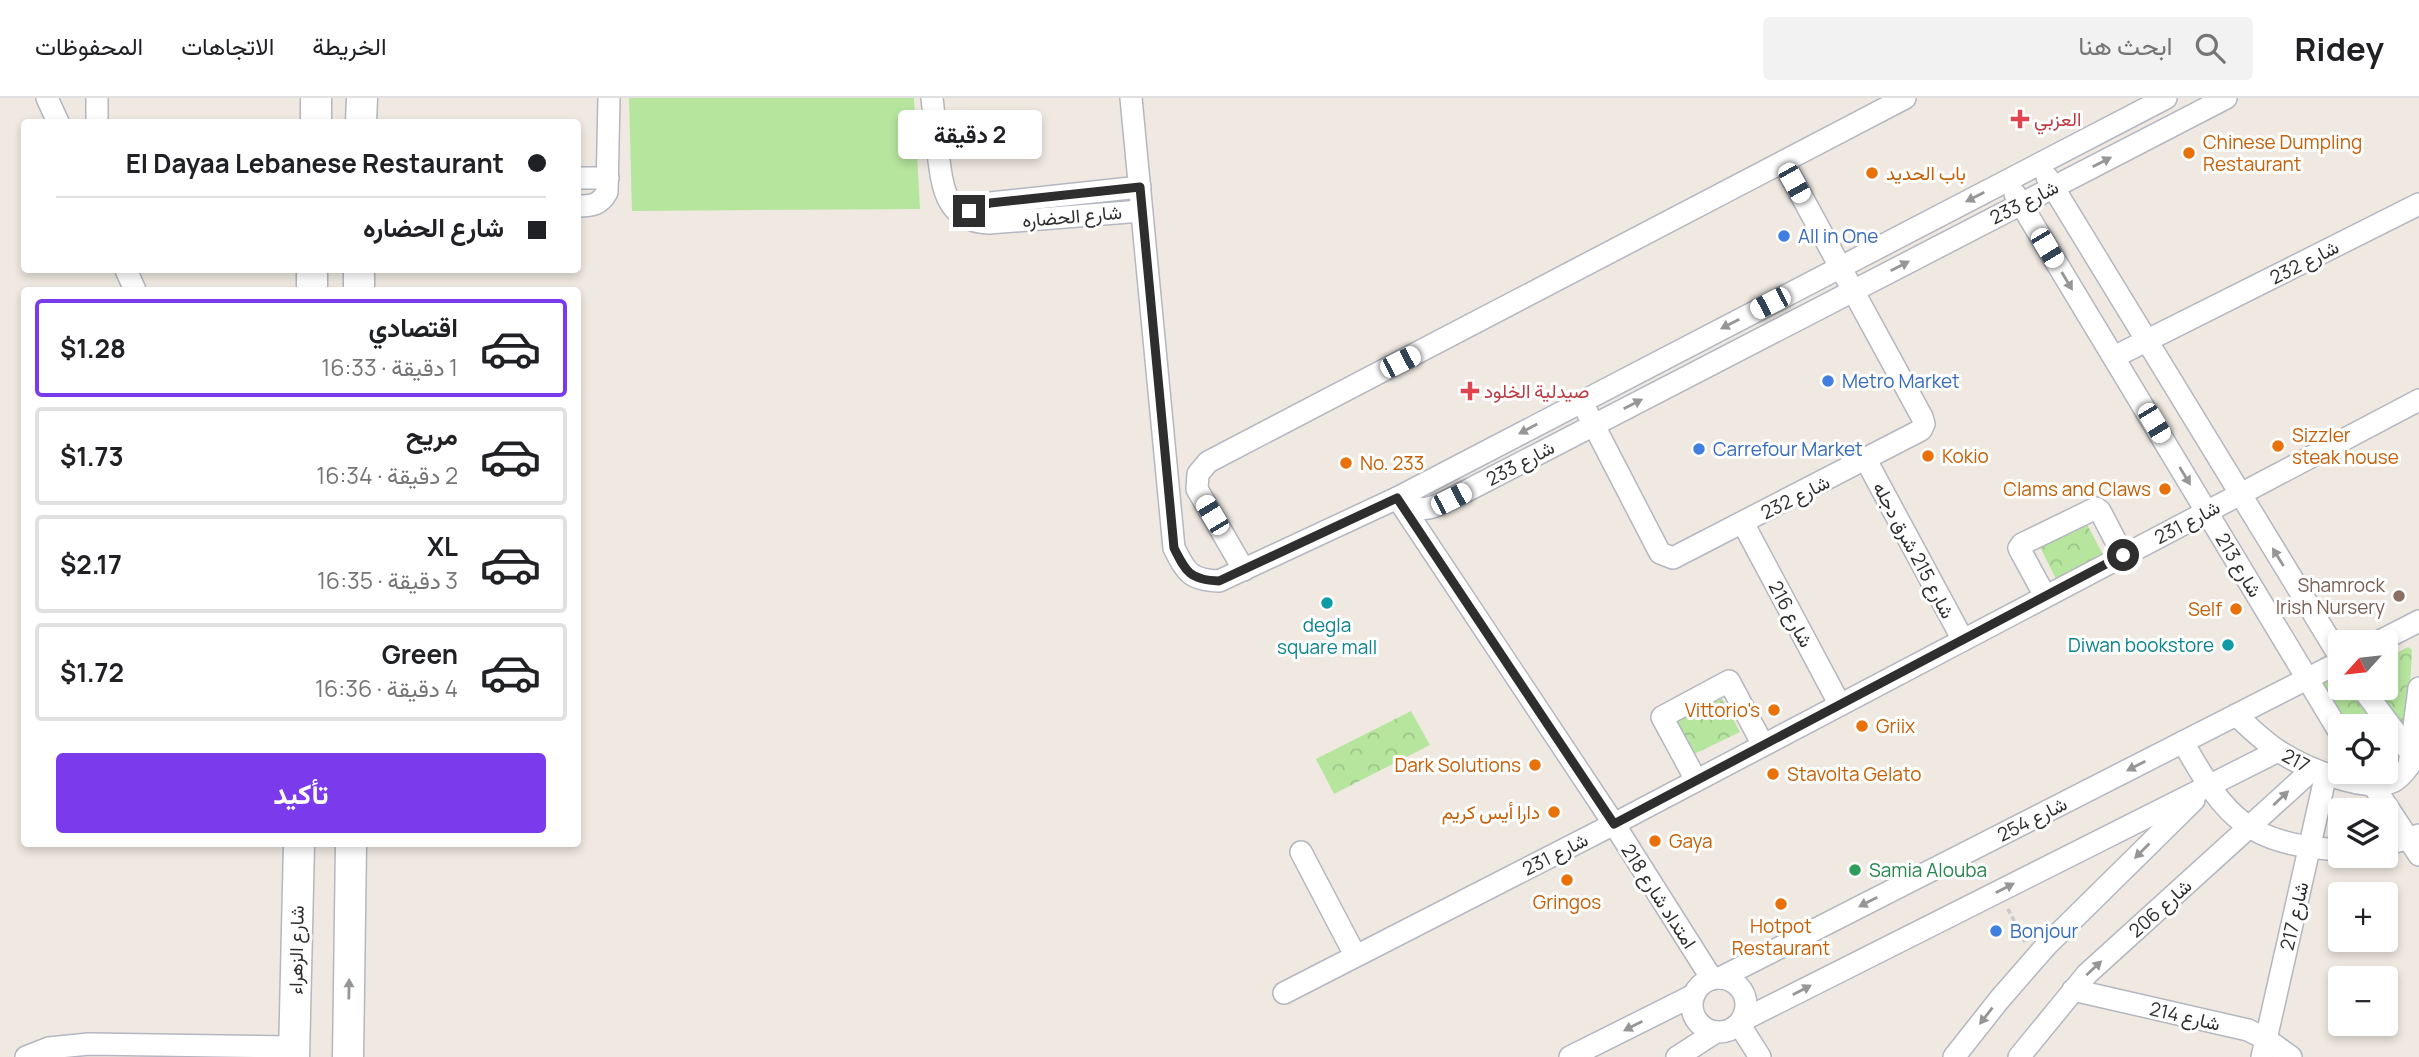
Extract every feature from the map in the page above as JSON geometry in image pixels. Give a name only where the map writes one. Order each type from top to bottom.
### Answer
[{"type":"main road","points":[[316,98],[316,119]]},
{"type":"main road","points":[[361,119],[362,98]]},
{"type":"main road","name":"شارع الزهراء","points":[[294,1052],[299,847]]},
{"type":"main road","points":[[348,1057],[351,847]]},
{"type":"street","points":[[47,98],[57,119]]},
{"type":"street","points":[[97,98],[97,119]]},
{"type":"street","points":[[581,206],[596,205],[603,200],[607,192],[609,98]]},
{"type":"street","points":[[932,98],[943,190],[951,205],[963,216]]},
{"type":"street","points":[[1131,98],[1174,548],[1185,570],[1201,580],[1219,581],[1397,498]]},
{"type":"street","points":[[1244,570],[1197,489],[1198,474],[1208,462],[1905,98]]},
{"type":"street","name":"شارع 233","points":[[2166,98],[1397,498],[1416,510],[1429,509],[2226,98]]},
{"type":"street","name":"شارع 232","points":[[1581,401],[1664,556],[1668,558],[1678,557],[1919,433],[1924,420],[1783,162]]},
{"type":"street","name":"شارع 213","points":[[2039,164],[2328,637]]},
{"type":"street","points":[[581,178],[608,178]]},
{"type":"street","name":"شارع 213","points":[[2007,181],[2328,714]]},
{"type":"street","name":"شارع الحضاره","points":[[963,216],[990,203],[1140,187]]},
{"type":"street","name":"شارع 232","points":[[2113,357],[2419,204]]},
{"type":"street","name":"شارع الحضاره","points":[[963,216],[978,223],[989,223],[1142,211]]},
{"type":"street","name":"شارع 231","points":[[1284,993],[1614,824],[2419,400]]},
{"type":"street","name":"شارع 215 شرق دجله","points":[[1866,460],[1963,640]]},
{"type":"street","name":"امتداد شارع 218","points":[[1397,498],[1716,978]]},
{"type":"street","points":[[2045,596],[2021,552],[2022,544],[2096,508],[2123,555]]},
{"type":"street","name":"شارع 216","points":[[1743,523],[1840,705]]},
{"type":"street","points":[[2398,632],[2419,621]]},
{"type":"street","points":[[2306,680],[2328,668]]},
{"type":"street","name":"شارع 254","points":[[1716,978],[2306,680]]},
{"type":"street","points":[[1696,780],[1662,717],[1729,681],[1763,745]]},
{"type":"street","points":[[2371,700],[2415,760]]},
{"type":"street","points":[[2398,778],[2415,760],[2419,700]]},
{"type":"street","name":"217","points":[[2236,715],[2278,751],[2319,772],[2328,773]]},
{"type":"street","points":[[2183,742],[2208,786],[2226,809],[2249,828],[2278,841],[2328,849]]},
{"type":"street","points":[[1740,1022],[1746,1007],[1743,993],[1734,982],[1716,978],[1698,988],[1694,995],[1693,1011],[1696,1019],[1701,1025],[1716,1032],[1724,1032],[2278,751]]},
{"type":"street","name":"شارع 206","points":[[2019,1057],[2087,974],[2249,828],[2319,772]]},
{"type":"street","name":"شارع 217","points":[[2264,1048],[2309,848],[2319,772]]},
{"type":"street","points":[[2372,784],[2416,843]]},
{"type":"street","points":[[1954,1057],[2034,960],[2208,786]]},
{"type":"street","points":[[2398,844],[2416,843]]},
{"type":"street","points":[[1301,852],[1355,955]]},
{"type":"street","name":"شارع 214","points":[[2073,989],[2248,1030],[2264,1048],[2291,1057]]},
{"type":"street","points":[[1570,1057],[1694,995]]},
{"type":"street","points":[[1740,1022],[1760,1057]]},
{"type":"street","points":[[1677,1057],[1716,1032]]},
{"type":"street","points":[[26,1057],[49,1048],[89,1044],[294,1052]]},
{"type":"path","points":[[1999,891],[2034,960]]},
{"type":"green space","points":[[629,98],[914,98],[920,209],[632,211]]},
{"type":"green space","points":[[2084,519],[2105,558],[2058,583],[2038,543]]},
{"type":"green space","points":[[2408,647],[2412,650],[2407,741],[2398,727],[2398,714],[2389,714],[2380,700],[2398,700],[2398,652]]},
{"type":"green space","points":[[2328,677],[2328,700],[2364,700],[2374,714],[2335,714],[2317,684]]},
{"type":"green space","points":[[1718,692],[1740,732],[1692,755],[1672,716]]},
{"type":"green space","points":[[1411,711],[1430,745],[1334,794],[1316,759]]},
{"type":"place","name":"العزبي","points":[[2020,119]]},
{"type":"place","name":"Chinese Dumpling Restaurant","points":[[2189,153]]},
{"type":"place","name":"باب الحديد","points":[[1872,173]]},
{"type":"place","name":"All in One","points":[[1784,236]]},
{"type":"place","name":"Metro Market","points":[[1828,381]]},
{"type":"place","name":"صيدلية الخلود","points":[[1470,391]]},
{"type":"place","name":"Sizzler steak house","points":[[2278,446]]},
{"type":"place","name":"Carrefour Market","points":[[1699,449]]},
{"type":"place","name":"Kokio","points":[[1928,456]]},
{"type":"place","name":"No. 233","points":[[1346,463]]},
{"type":"place","name":"Clams and Claws","points":[[2165,489]]},
{"type":"place","name":"Shamrock Irish Nursery","points":[[2399,596]]},
{"type":"place","name":"degla square mall","points":[[1327,603]]},
{"type":"place","name":"Self","points":[[2236,609]]},
{"type":"place","name":"Diwan bookstore","points":[[2228,645]]},
{"type":"place","name":"Vittorio's","points":[[1774,710]]},
{"type":"place","name":"Griix","points":[[1862,726]]},
{"type":"place","name":"Dark Solutions","points":[[1535,765]]},
{"type":"place","name":"Stavolta Gelato","points":[[1773,774]]},
{"type":"place","name":"دارا أيس كريم","points":[[1554,812]]},
{"type":"place","name":"Gaya","points":[[1655,841]]},
{"type":"place","name":"Samia Alouba","points":[[1855,870]]},
{"type":"place","name":"Gringos","points":[[1567,880]]},
{"type":"place","name":"Hotpot Restaurant","points":[[1781,904]]},
{"type":"place","name":"Bonjour","points":[[1996,931]]},
{"type":"route","points":[[969,211],[990,203],[1140,187],[1174,548],[1185,570],[1201,580],[1219,581],[1397,498],[1614,824],[2123,555]]}]
